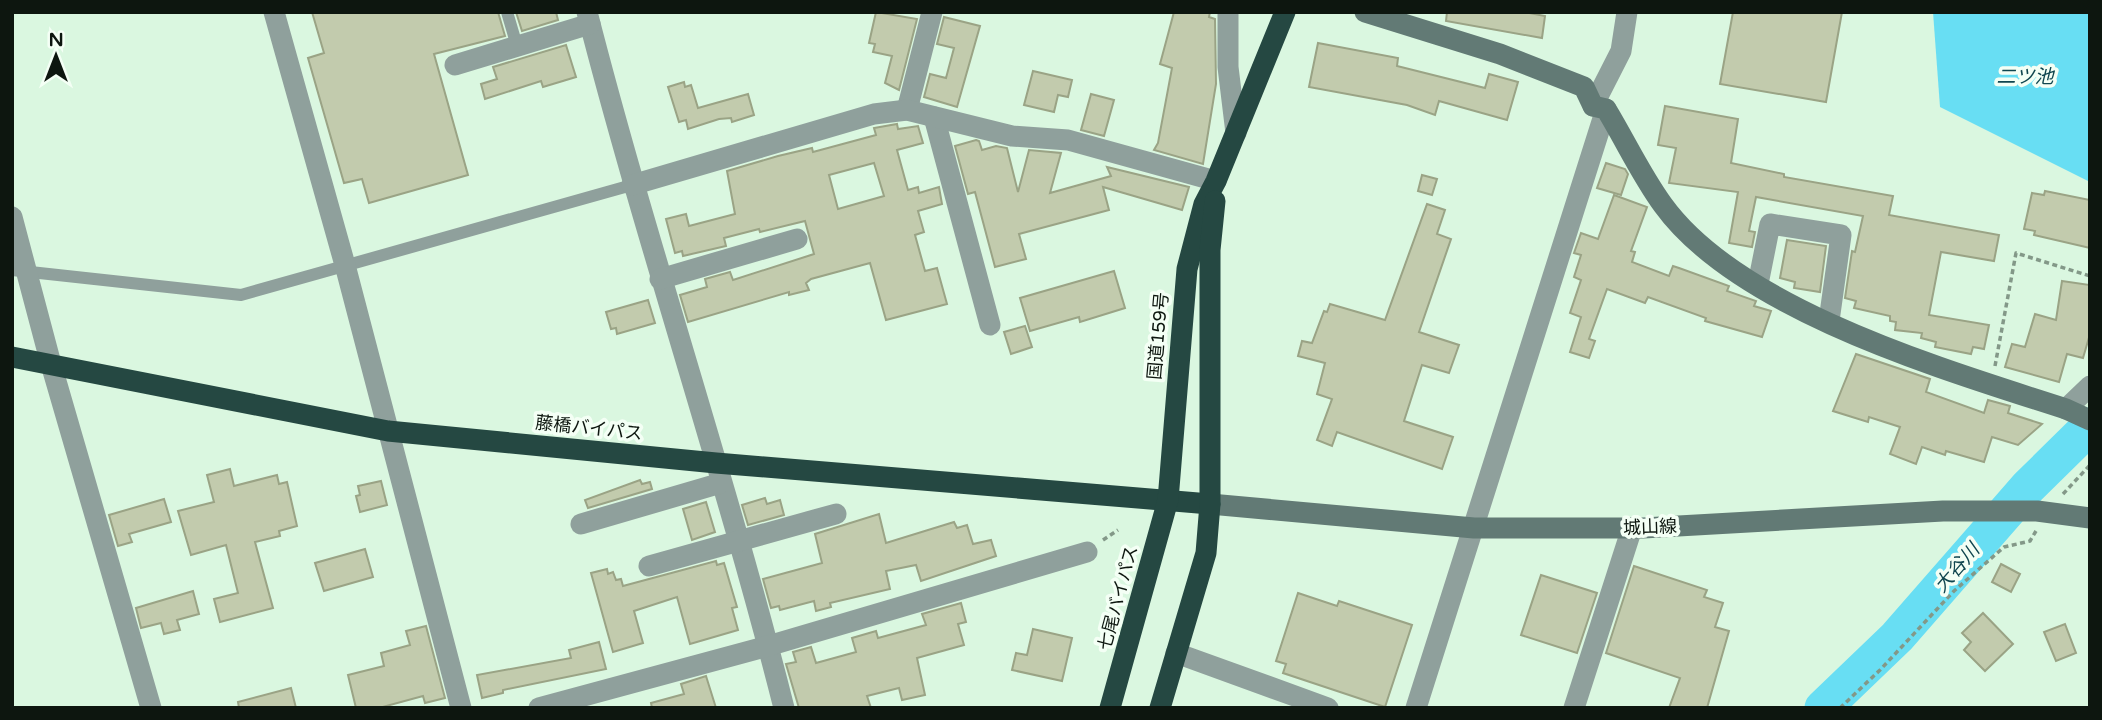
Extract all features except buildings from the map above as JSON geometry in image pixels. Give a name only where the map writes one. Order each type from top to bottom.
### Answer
[{"type":"highway","name":"国道159号","points":[[1168,500],[1187,269],[1204,204],[1216,181],[1285,12]]},
{"type":"highway","name":"国道159号","points":[[1210,504],[1210,250],[1216,181]]},
{"type":"highway","name":"藤橋バイパス","points":[[12,357],[388,432],[718,473],[1210,504]]},
{"type":"highway","name":"七尾バイパス","points":[[1110,708],[1168,500]]},
{"type":"highway","points":[[1160,708],[1206,553],[1210,504]]},
{"type":"main road","points":[[1365,12],[1416,20],[1584,87],[1600,107],[1663,206],[1715,258],[1758,284],[1829,321],[1915,360],[2078,414]]},
{"type":"main road","name":"城山線","points":[[1210,504],[1474,528],[1632,528],[1984,511],[2038,512],[2090,518]]},
{"type":"street","points":[[274,12],[345,265],[461,708]]},
{"type":"street","points":[[907,110],[932,12]]},
{"type":"street","points":[[1228,12],[1228,67],[1236,133]]},
{"type":"street","points":[[1416,708],[1474,528],[1600,107],[1621,51],[1627,12]]},
{"type":"street","points":[[455,65],[516,46],[588,18],[632,185],[718,473],[784,708]]},
{"type":"street","points":[[632,185],[874,114],[907,110],[1012,136],[1068,140],[1216,181]]},
{"type":"street","points":[[934,117],[990,325]]},
{"type":"street","points":[[12,217],[20,271],[51,364],[151,708]]},
{"type":"street","points":[[1758,284],[1770,224],[1841,234],[1829,321]]},
{"type":"street","points":[[660,279],[797,239]]},
{"type":"street","points":[[2078,414],[2090,386]]},
{"type":"street","points":[[581,524],[718,473]]},
{"type":"street","points":[[649,566],[836,514]]},
{"type":"street","points":[[1574,708],[1632,528]]},
{"type":"street","points":[[539,708],[768,646],[1087,552]]},
{"type":"street","points":[[1176,653],[1328,708]]},
{"type":"lane","points":[[507,12],[516,46]]},
{"type":"lane","points":[[20,271],[241,295],[632,185]]},
{"type":"path","points":[[1992,385],[2016,253],[2090,276]]},
{"type":"path","points":[[1840,708],[2004,547],[2029,541],[2038,512],[2090,465]]},
{"type":"water","name":"二ツ池","points":[[1933,12],[2090,12],[2090,182],[1940,107]]},
{"type":"waterway","name":"大谷川","points":[[1823,708],[1897,637],[2028,487],[2090,426]]}]
